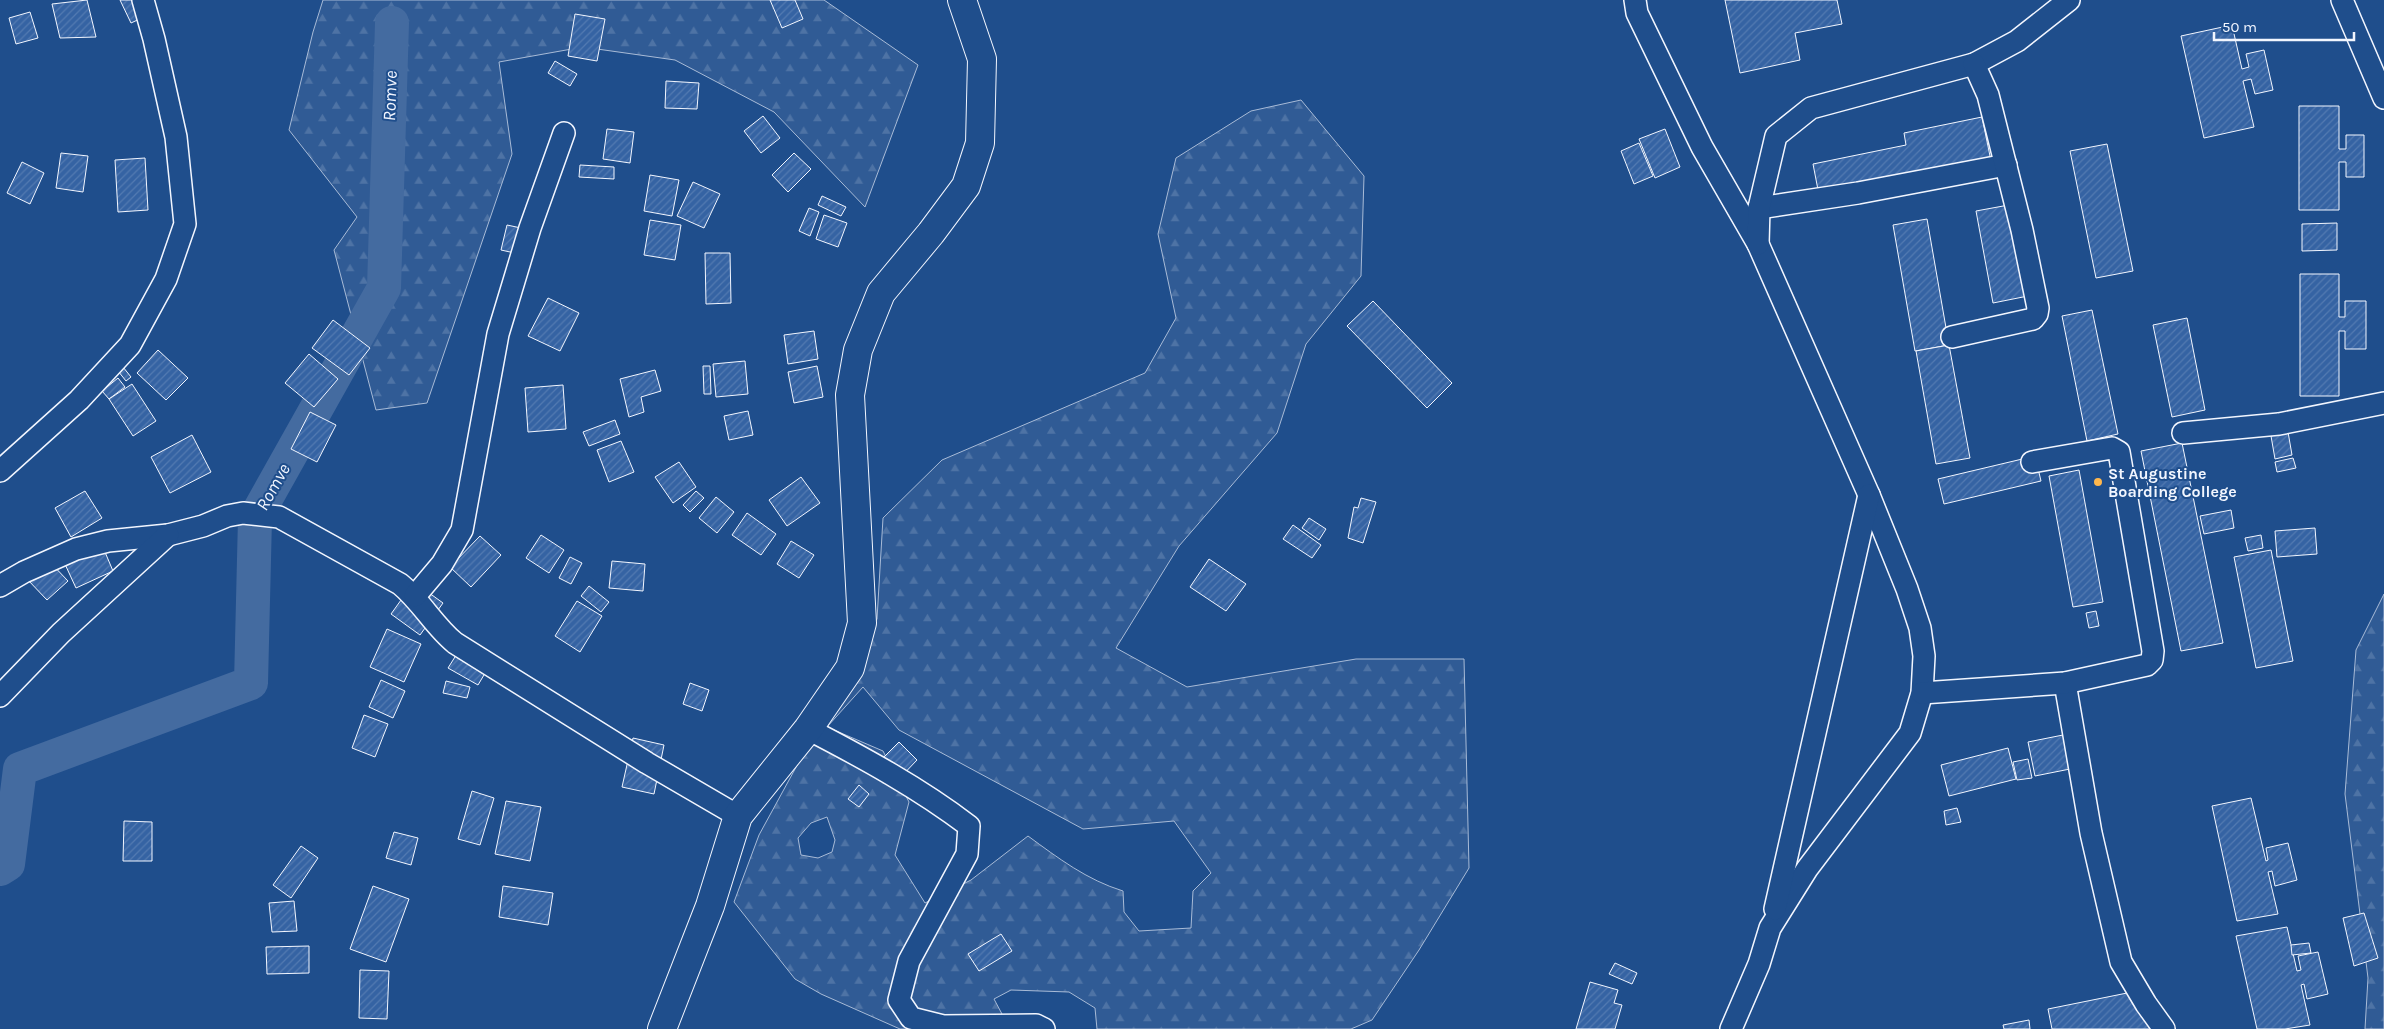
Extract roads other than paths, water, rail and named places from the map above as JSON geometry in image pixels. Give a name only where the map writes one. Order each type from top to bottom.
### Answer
[{"type":"highway","points":[[662,1029],[710,906],[738,816],[808,729],[850,668],[862,623],[850,395],[858,350],[880,293],[931,233],[966,186],[980,143],[982,59],[962,0]]},
{"type":"street","points":[[0,470],[79,400],[130,345],[166,279],[185,224],[176,138],[154,39],[143,0]]},
{"type":"street","points":[[1635,0],[1637,13],[1702,147],[1758,244],[1869,495],[1907,589],[1920,628],[1924,656],[1922,693],[1910,733],[1807,869],[1770,928]]},
{"type":"street","points":[[1758,244],[1759,208],[1776,136],[1811,108],[1974,64],[2017,41],[2069,0]]},
{"type":"street","points":[[2342,0],[2384,98]]},
{"type":"street","points":[[1952,336],[2033,319],[2037,314],[2038,308],[2022,230],[1988,95],[1974,64]]},
{"type":"street","points":[[415,596],[442,564],[462,530],[498,334],[530,228],[564,134]]},
{"type":"street","points":[[1759,208],[1868,191],[2006,165]]},
{"type":"street","points":[[2183,434],[2279,424],[2384,403]]},
{"type":"street","points":[[1922,693],[2065,683],[2147,665],[2152,660],[2153,651],[2119,452],[2112,448],[2032,462]]},
{"type":"street","points":[[1731,1029],[1758,964],[1770,928],[1790,849],[1869,495]]},
{"type":"street","points":[[0,586],[24,572],[76,548],[168,535],[203,526],[235,514],[279,517],[400,584],[415,596],[443,633],[455,643],[647,763],[738,816]]},
{"type":"street","points":[[0,696],[61,633],[168,535]]},
{"type":"street","points":[[2065,683],[2091,833],[2121,962],[2146,1004],[2164,1029]]},
{"type":"street","points":[[808,729],[872,762],[938,802],[970,826],[967,854],[909,960],[899,1000],[911,1018],[943,1026],[1036,1025],[1044,1029]]},
{"type":"waterway","name":"Romve","points":[[0,869],[8,864],[20,769],[251,683],[255,518],[384,288],[392,23]]},
{"type":"place","name":"St Augustine Boarding College","points":[[2098,482]]}]
